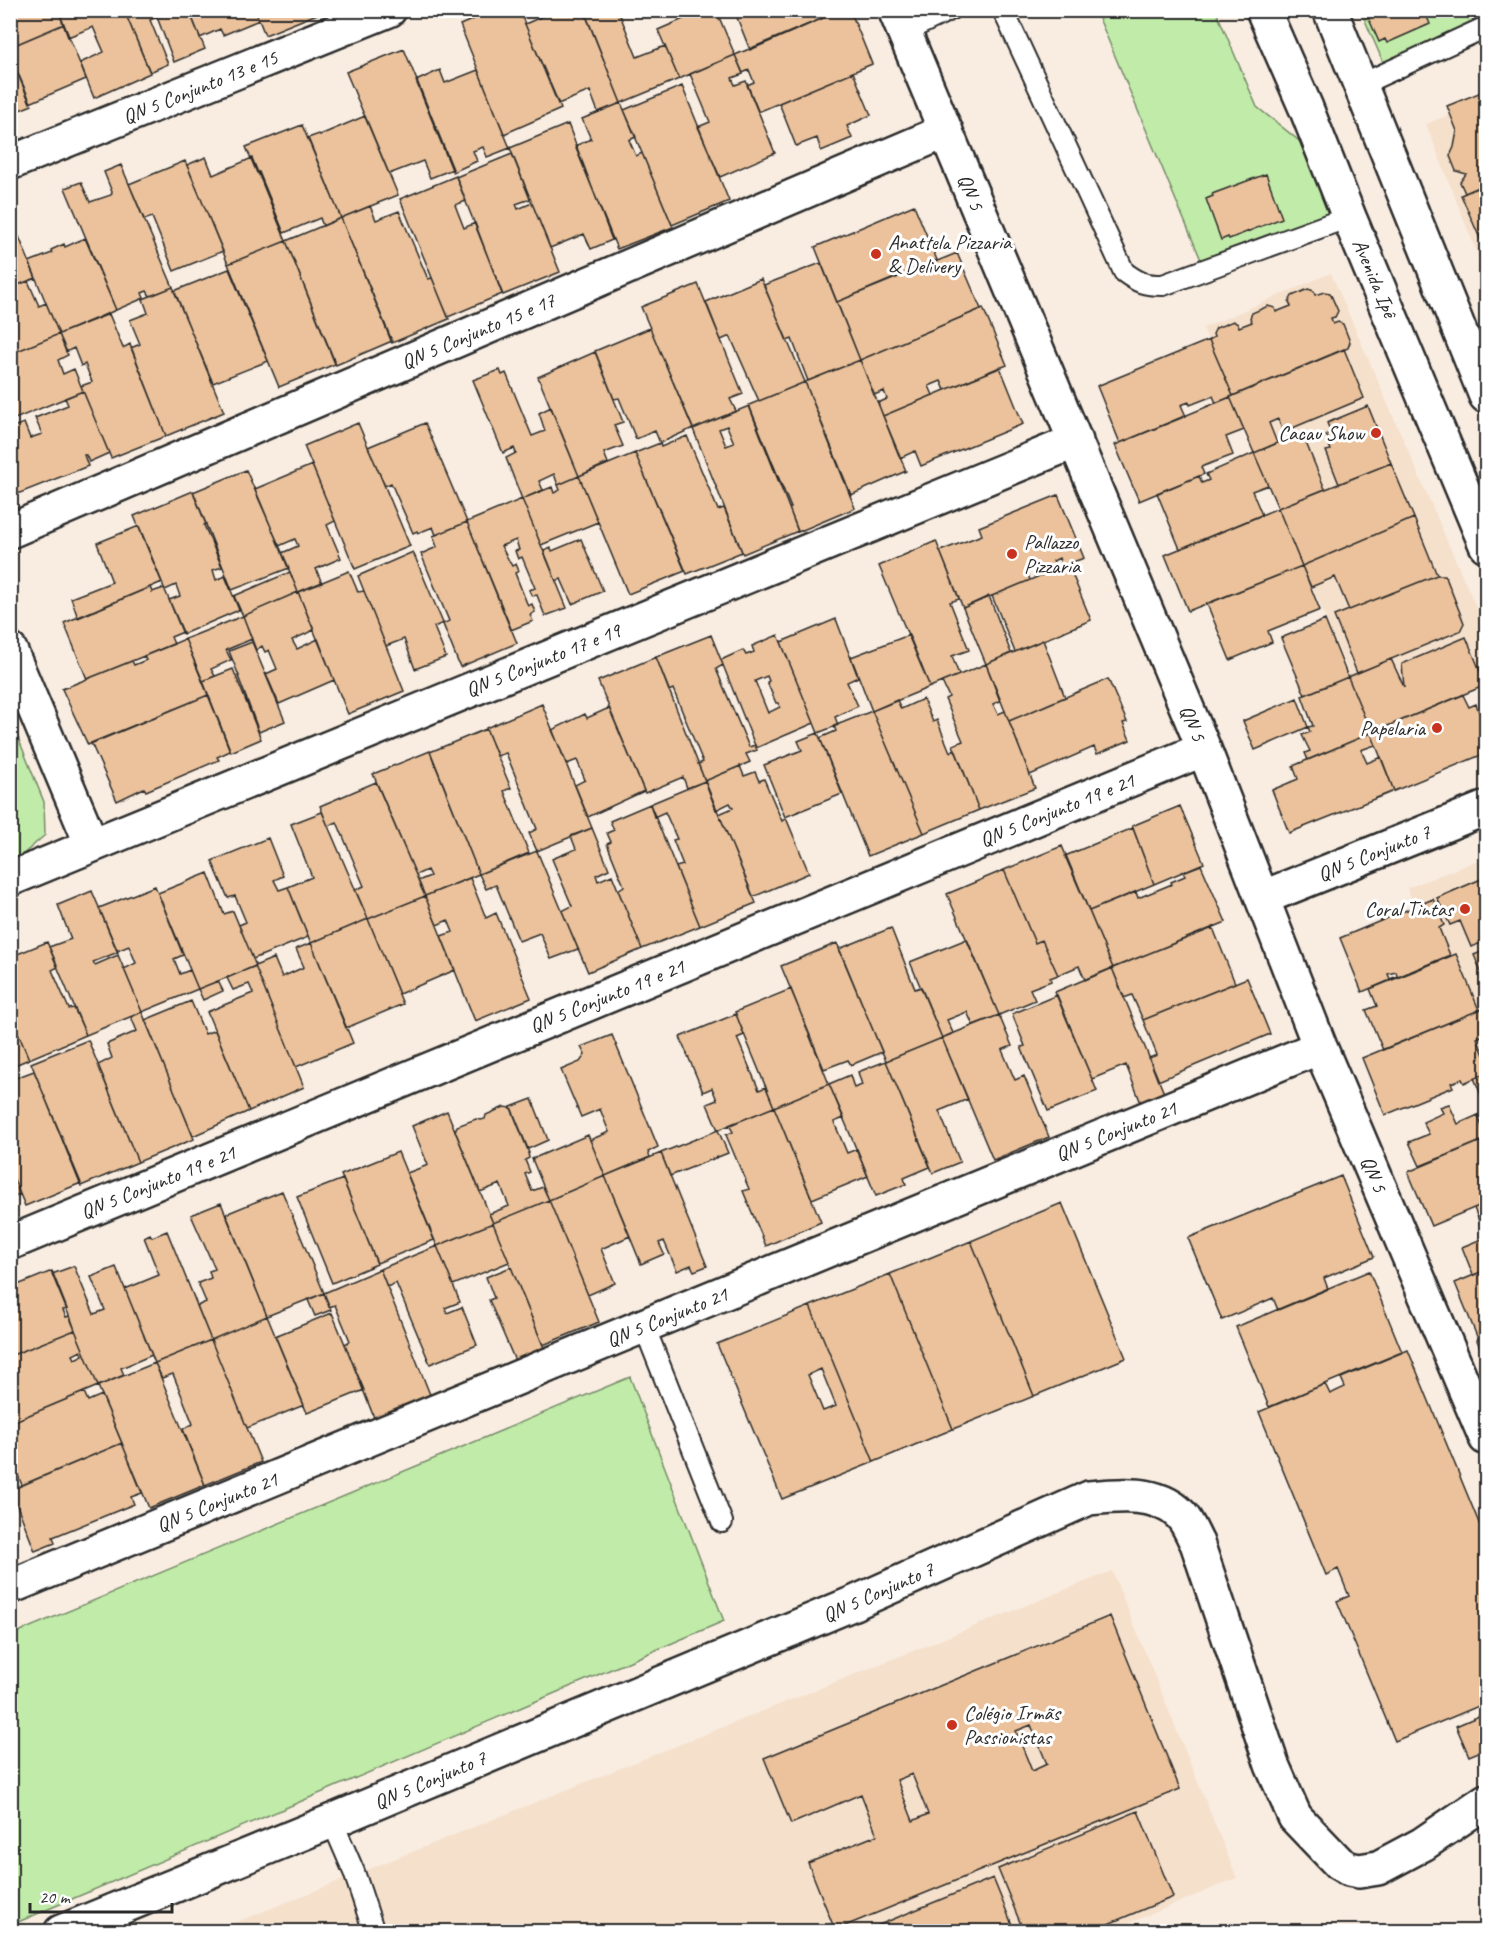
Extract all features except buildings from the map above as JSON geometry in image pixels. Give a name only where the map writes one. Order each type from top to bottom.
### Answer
[{"type":"street","name":"QN 5 Conjunto 13 e 15","points":[[10,163],[389,10]]},
{"type":"street","name":"Avenida Ipê","points":[[1263,10],[1306,108],[1486,545]]},
{"type":"street","points":[[1330,10],[1486,396]]},
{"type":"street","name":"QN 5","points":[[900,21],[1204,749],[1320,1047],[1486,1438]]},
{"type":"street","name":"QN 5 Conjunto 15 e 17","points":[[10,531],[946,130]]},
{"type":"street","name":"QN 5 Conjunto 17 e 19","points":[[10,879],[1076,441]]},
{"type":"street","points":[[10,650],[92,845]]},
{"type":"street","name":"QN 5 Conjunto 19 e 21","points":[[10,1243],[1204,749]]},
{"type":"street","name":"QN 5 Conjunto 7","points":[[1262,898],[1486,808]]},
{"type":"street","name":"QN 5 Conjunto 21","points":[[11,1584],[1320,1047]]},
{"type":"street","name":"QN 5 Conjunto 7","points":[[61,1932],[854,1603],[1089,1498],[1143,1497],[1167,1504],[1182,1516],[1197,1543],[1272,1765],[1295,1817],[1339,1863],[1349,1869],[1378,1868],[1423,1844],[1486,1801]]},
{"type":"lane","points":[[900,21],[950,10]]},
{"type":"lane","points":[[1003,10],[1124,272],[1135,280],[1145,285],[1163,285],[1349,217]]},
{"type":"lane","points":[[1360,85],[1486,27]]},
{"type":"lane","points":[[644,1326],[722,1522]]},
{"type":"lane","points":[[332,1821],[354,1872],[374,1932]]},
{"type":"shaded area","points":[[1486,100],[1486,276],[1426,124]]},
{"type":"shaded area","points":[[1331,273],[1486,630],[1486,677],[1370,723],[1203,328]]},
{"type":"shaded area","points":[[1486,857],[1486,1073],[1407,888]]},
{"type":"shaded area","name":"Colégio Irmãs Passionistas","points":[[1112,1571],[1237,1878],[1111,1931],[212,1932]]},
{"type":"green space","points":[[1096,11],[1216,11],[1257,107],[1308,148],[1335,212],[1204,267]]},
{"type":"green space","points":[[1361,11],[1486,11],[1486,30],[1387,71]]},
{"type":"green space","points":[[11,720],[44,802],[45,835],[21,856],[11,860]]},
{"type":"green space","points":[[630,1377],[724,1621],[11,1925],[11,1635]]},
{"type":"place","name":"Anattela Pizzaria & Delivery","points":[[876,254]]},
{"type":"place","name":"Cacau Show","points":[[1376,433]]},
{"type":"place","name":"Pallazzo Pizzaria","points":[[1012,554]]},
{"type":"place","name":"Papelaria","points":[[1437,728]]},
{"type":"place","name":"Coral Tintas","points":[[1465,909]]},
{"type":"place","name":"Colégio Irmãs Passionistas","points":[[952,1725]]}]
